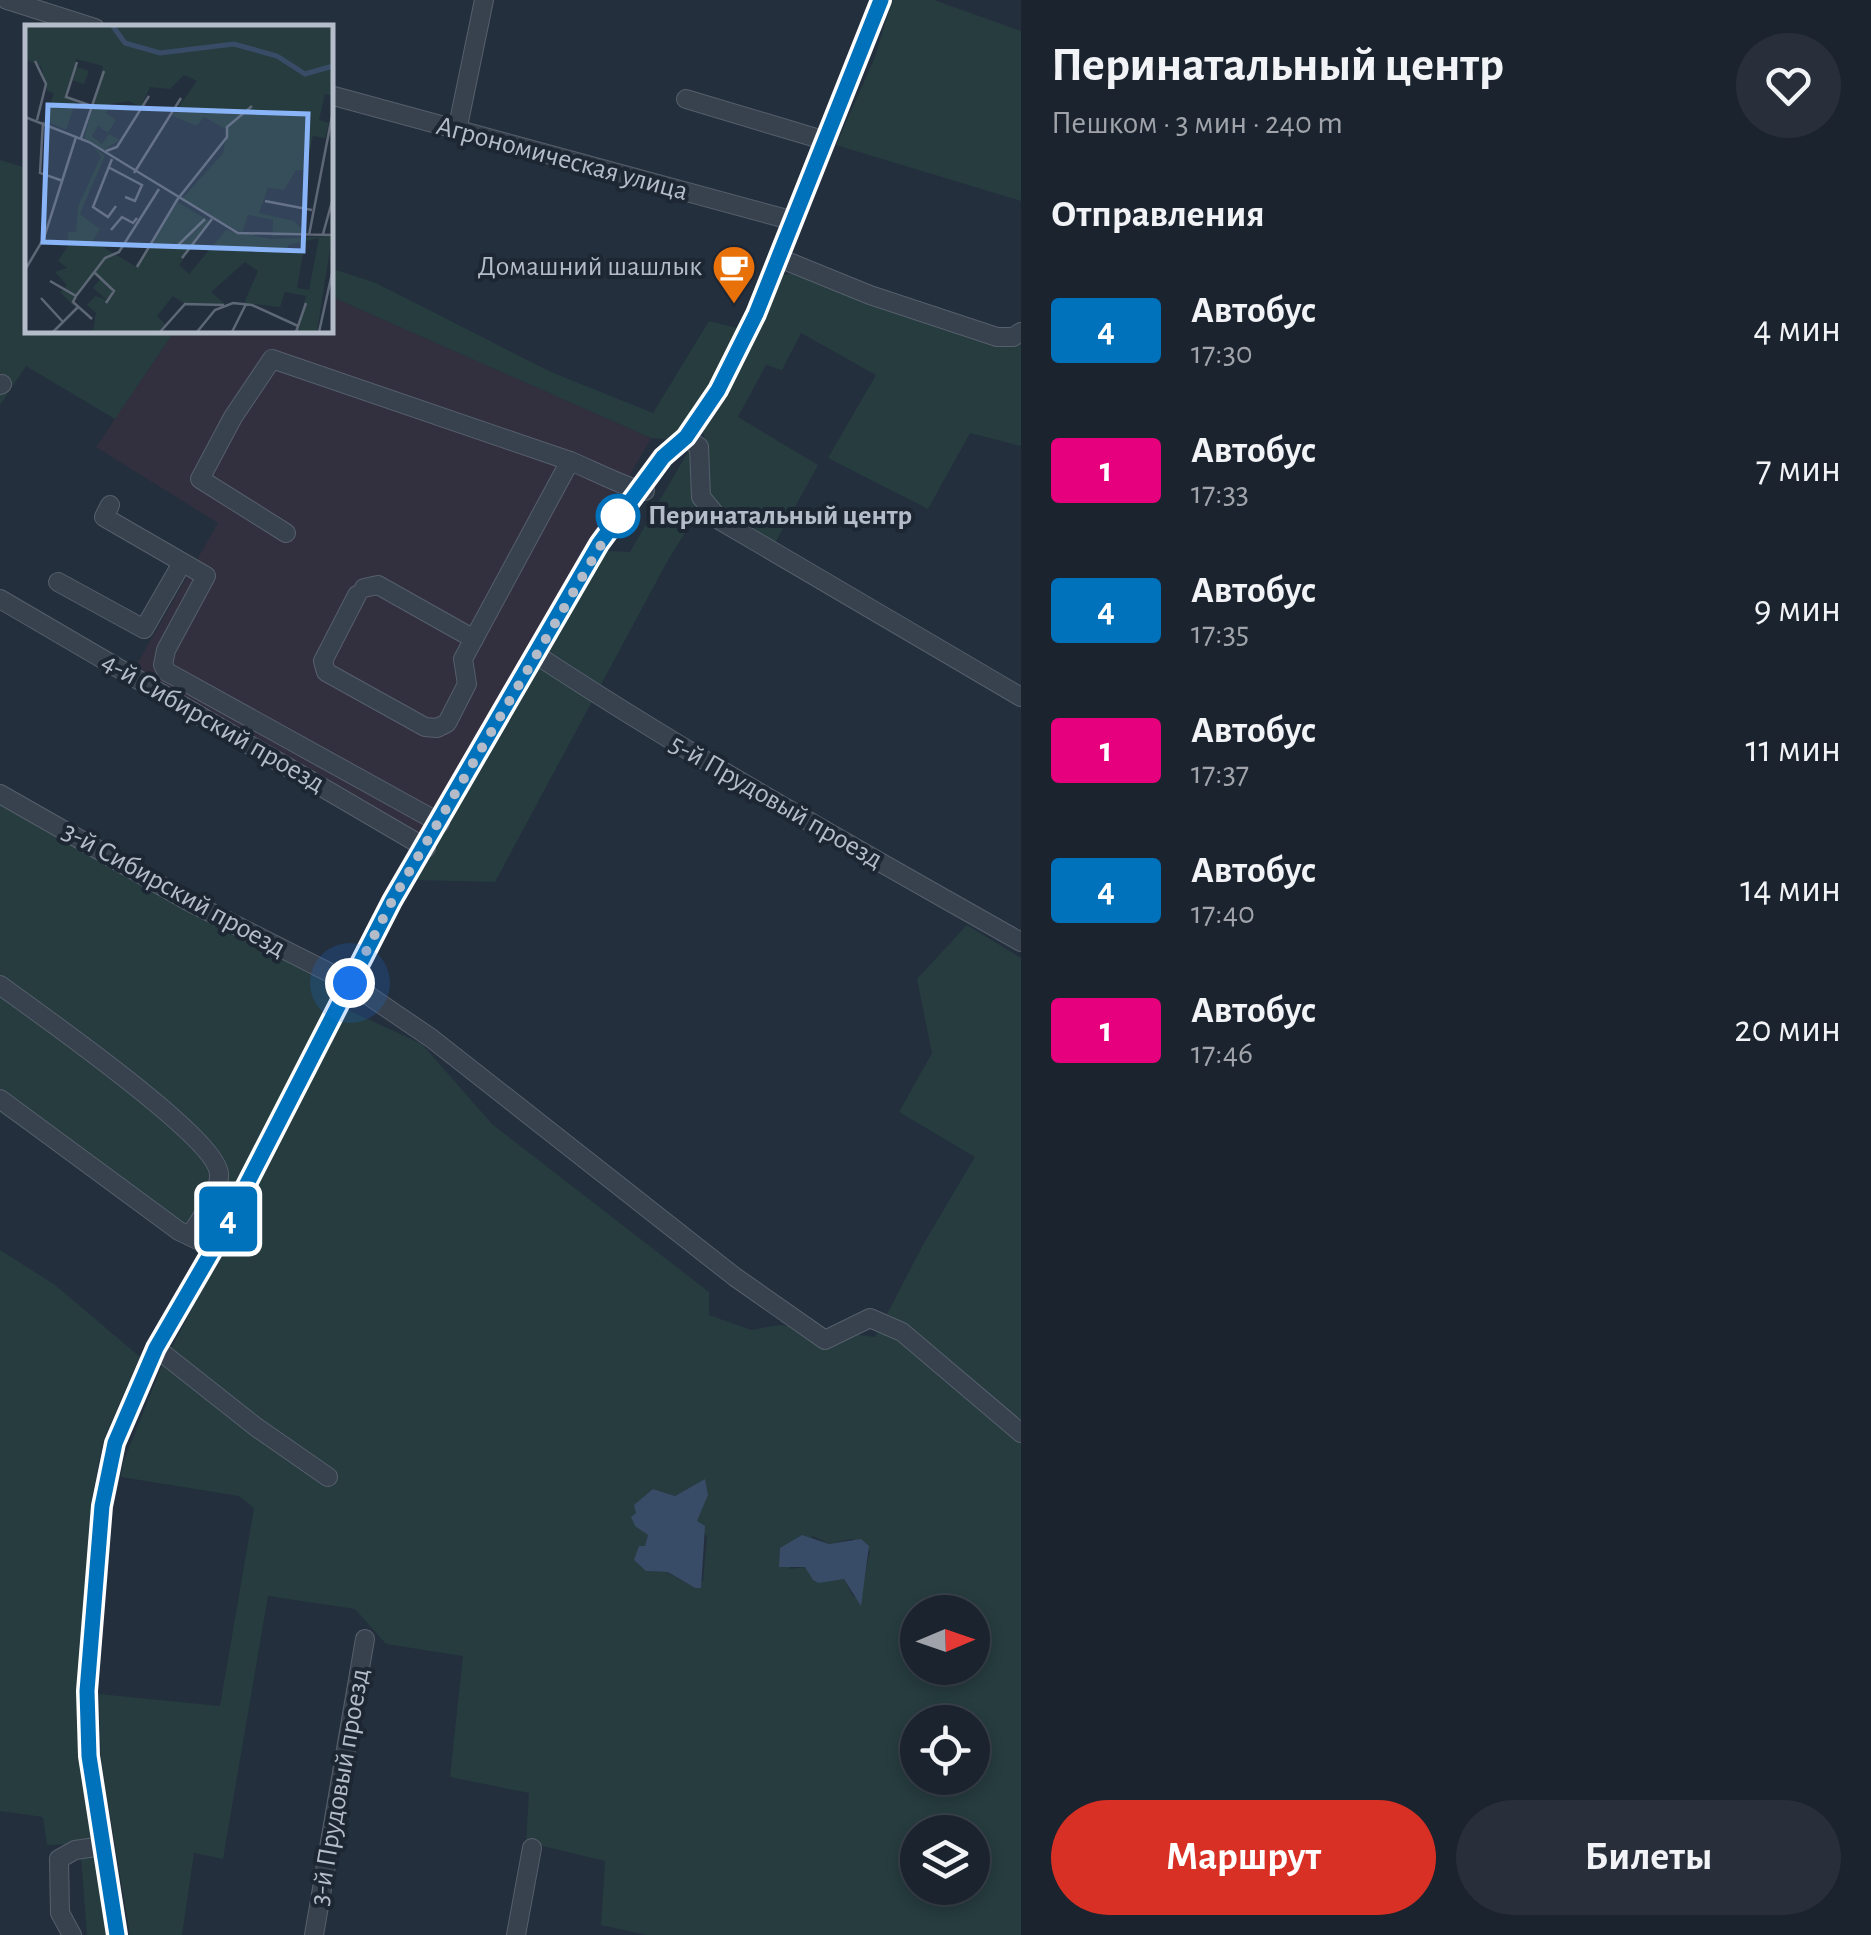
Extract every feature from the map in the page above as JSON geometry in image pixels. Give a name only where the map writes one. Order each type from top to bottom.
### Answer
[{"type":"street","points":[[7,0],[86,25]]},
{"type":"street","points":[[456,131],[484,0]]},
{"type":"street","points":[[116,1935],[89,1756],[87,1691],[102,1506],[115,1443],[156,1348],[214,1248],[392,901],[599,544],[663,457],[686,437],[718,390],[756,314],[880,0]]},
{"type":"street","name":"Агрономическая улица","points":[[332,96],[794,221]]},
{"type":"street","points":[[686,99],[825,143]]},
{"type":"street","points":[[779,258],[996,337],[1013,337],[1021,332]]},
{"type":"street","points":[[286,534],[200,479],[233,417],[272,359],[604,473],[637,491]]},
{"type":"street","points":[[686,437],[699,447],[701,497],[722,521],[1021,698]]},
{"type":"street","points":[[474,639],[378,585],[361,592],[324,661],[326,672],[425,727],[437,728],[447,723],[467,684],[463,659],[474,639],[570,461]]},
{"type":"street","points":[[110,505],[104,517],[206,576],[166,650],[163,665],[167,672],[440,823]]},
{"type":"street","points":[[58,582],[144,629],[182,562]]},
{"type":"street","name":"4-й Сибирский проезд","points":[[0,599],[426,848]]},
{"type":"street","name":"5-й Прудовый проезд","points":[[535,654],[601,700],[770,801],[1021,942]]},
{"type":"street","name":"3-й Сибирский проезд","points":[[0,794],[188,901],[350,983],[431,1038],[735,1277],[826,1340],[870,1318],[902,1332],[1021,1433]]},
{"type":"street","points":[[0,985],[112,1067],[199,1142],[216,1162],[217,1187],[190,1236]]},
{"type":"street","points":[[0,1100],[190,1236],[214,1248]]},
{"type":"street","points":[[156,1348],[256,1427],[328,1476]]},
{"type":"street","name":"3-й Прудовый проезд","points":[[314,1935],[365,1639]]},
{"type":"street","points":[[72,1935],[60,1913],[59,1859],[75,1850],[103,1846]]},
{"type":"street","points":[[516,1935],[532,1848]]},
{"type":"shaded area","points":[[332,297],[651,438],[426,833],[420,836],[133,671],[218,523],[96,447],[174,332],[332,332]]},
{"type":"green space","points":[[892,0],[934,0],[1021,31],[1021,201],[836,145],[875,57]]},
{"type":"green space","points":[[0,160],[25,167],[25,332],[174,332],[115,419],[26,366],[0,405]]},
{"type":"green space","points":[[332,269],[376,283],[551,372],[653,413],[709,321],[741,329],[713,388],[675,440],[651,438],[332,297]]},
{"type":"green space","points":[[799,271],[1021,339],[1021,446],[970,433],[928,509],[828,458],[876,375],[801,333],[782,370],[766,365],[738,417],[818,465],[774,545],[724,517],[709,495],[709,456],[702,429],[764,316],[781,276]]},
{"type":"green space","points":[[690,448],[700,509],[668,560],[495,882],[416,880],[606,551],[630,552]]},
{"type":"green space","points":[[0,784],[192,896],[331,983],[335,990],[213,1234],[191,1245],[0,1113]]},
{"type":"green space","points":[[967,925],[1021,958],[1021,1935],[647,1935],[601,1925],[605,1861],[526,1842],[529,1793],[450,1777],[463,1656],[386,1644],[355,1609],[268,1596],[223,1859],[194,1853],[182,1935],[130,1935],[101,1760],[99,1694],[220,1706],[254,1508],[239,1496],[121,1477],[123,1463],[160,1370],[348,1010],[422,1044],[492,1124],[709,1292],[709,1315],[751,1330],[779,1325],[875,1337],[975,1157],[899,1112],[932,1053],[917,979]],"holes":[[[704,1480],[704,1504],[696,1522],[707,1537],[703,1581],[695,1588],[667,1572],[646,1571],[637,1553],[639,1547],[645,1547],[648,1535],[636,1513],[641,1500],[653,1489],[675,1496]],[[813,1536],[829,1544],[852,1539],[870,1551],[863,1586],[854,1598],[844,1579],[810,1572],[805,1567],[789,1569]]]},
{"type":"green space","points":[[0,1250],[55,1285],[140,1357],[103,1441],[91,1503],[78,1692],[82,1765],[108,1935],[87,1935],[80,1844],[47,1845],[43,1817],[0,1811]]},
{"type":"water","points":[[705,1479],[708,1495],[697,1521],[705,1526],[701,1588],[695,1588],[668,1572],[646,1571],[634,1560],[648,1535],[635,1526],[631,1517],[636,1513],[634,1505],[653,1489],[675,1496]]},
{"type":"water","points":[[802,1535],[829,1544],[861,1539],[869,1546],[861,1606],[844,1579],[819,1583],[805,1567],[779,1567],[780,1548]]},
{"type":"bus line","name":"4","points":[[117,1935],[89,1756],[87,1691],[102,1506],[115,1443],[156,1348],[214,1248],[392,901],[599,544],[663,457],[686,437],[718,390],[756,314],[881,0]]},
{"type":"place","name":"Домашний шашлык","points":[[734,305]]},
{"type":"place","name":"Перинатальный центр","points":[[618,516]]},
{"type":"route","points":[[350,983],[392,901],[618,516]]}]
